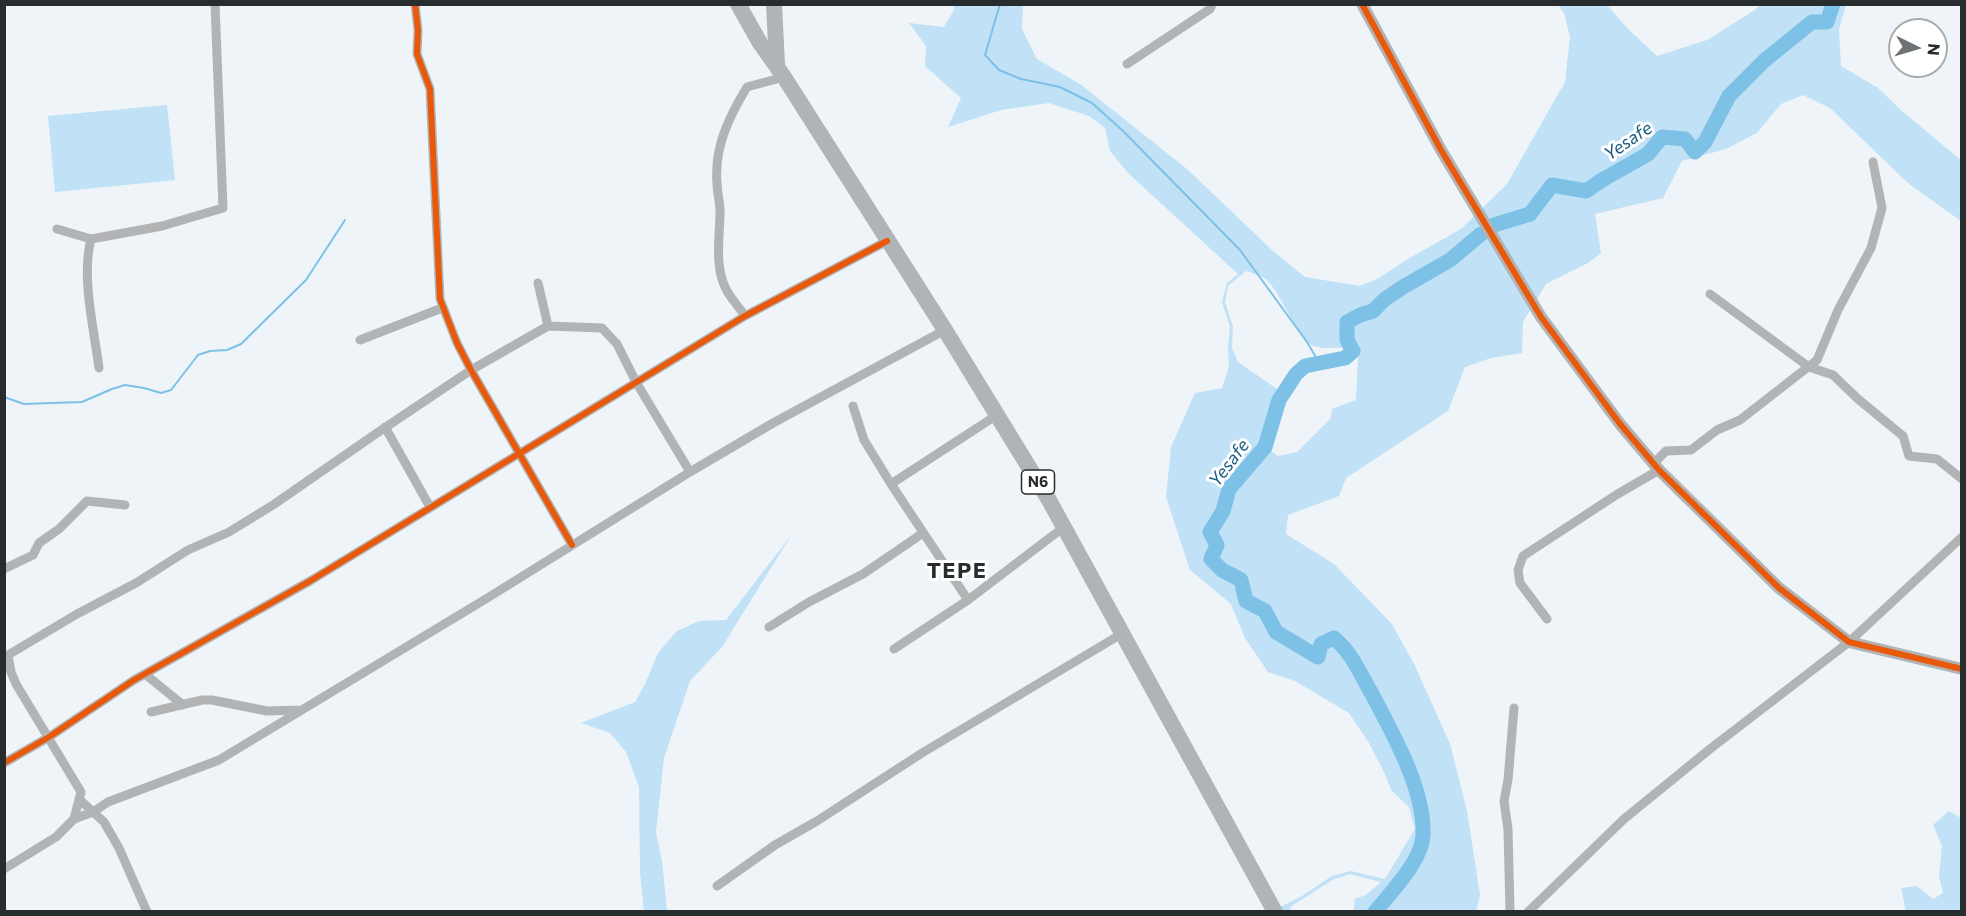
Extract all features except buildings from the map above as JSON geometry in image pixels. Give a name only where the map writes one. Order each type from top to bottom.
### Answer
[{"type":"highway","name":"N6","points":[[738,4],[760,43],[945,330],[1064,527],[1275,912]]},
{"type":"highway","name":"N6","points":[[774,4],[780,71]]},
{"type":"street","points":[[57,229],[91,239],[162,226],[223,208],[215,4]]},
{"type":"street","points":[[415,4],[417,54],[430,89],[442,308],[471,370],[572,545]]},
{"type":"street","points":[[1127,64],[1210,9],[1212,4]]},
{"type":"street","points":[[1362,4],[1441,150],[1541,317],[1613,415],[1656,467],[1779,588],[1849,642],[1962,669]]},
{"type":"street","points":[[745,316],[725,288],[718,256],[720,208],[717,182],[718,157],[722,137],[731,115],[747,87],[780,71]]},
{"type":"street","points":[[1547,620],[1520,583],[1518,570],[1523,556],[1656,467],[1666,451],[1691,450],[1717,430],[1740,420],[1817,360],[1838,310],[1871,248],[1882,208],[1873,162]]},
{"type":"street","points":[[91,239],[87,254],[88,281],[99,368]]},
{"type":"street","points":[[4,763],[49,737],[145,674],[310,581],[745,316],[887,241]]},
{"type":"street","points":[[538,284],[548,326]]},
{"type":"street","points":[[1710,294],[1809,367],[1833,375],[1903,436],[1910,456],[1937,459],[1962,479]]},
{"type":"street","points":[[360,340],[442,308]]},
{"type":"street","points":[[74,819],[81,792],[16,684],[8,655],[77,614],[136,583],[188,550],[229,532],[471,370],[548,326],[602,328],[617,344],[636,382],[690,471]]},
{"type":"street","points":[[4,869],[56,837],[74,819],[93,812],[108,802],[219,760],[690,471],[773,423],[945,330]]},
{"type":"street","points":[[853,406],[864,440],[968,600]]},
{"type":"street","points":[[891,484],[997,415]]},
{"type":"street","points":[[385,428],[430,507]]},
{"type":"street","points":[[4,569],[33,555],[39,543],[59,529],[87,501],[125,505]]},
{"type":"street","points":[[894,649],[968,600],[1064,527]]},
{"type":"street","points":[[769,627],[809,602],[863,574],[923,533]]},
{"type":"street","points":[[1528,912],[1624,819],[1710,749],[1849,642],[1962,537]]},
{"type":"street","points":[[717,886],[775,845],[817,821],[922,753],[1123,633]]},
{"type":"street","points":[[145,674],[183,705]]},
{"type":"street","points":[[151,712],[202,700],[267,711],[303,710]]},
{"type":"street","points":[[1510,912],[1508,829],[1504,801],[1514,708]]},
{"type":"street","points":[[79,799],[104,822],[119,848],[147,912]]},
{"type":"shaded area","points":[[954,5],[1023,5],[1022,29],[1037,59],[1080,84],[1187,169],[1273,251],[1305,277],[1360,286],[1379,278],[1461,229],[1507,184],[1565,82],[1570,37],[1564,13],[1558,5],[1607,5],[1626,27],[1657,56],[1707,40],[1760,5],[1846,5],[1839,29],[1841,66],[1878,88],[1961,160],[1961,221],[1909,184],[1830,108],[1803,95],[1781,104],[1757,133],[1726,149],[1682,161],[1663,198],[1595,214],[1601,253],[1588,263],[1546,284],[1523,322],[1522,353],[1491,358],[1465,367],[1448,411],[1346,478],[1339,496],[1288,515],[1286,534],[1334,564],[1392,624],[1415,666],[1450,744],[1467,811],[1480,895],[1476,911],[1354,911],[1355,899],[1366,895],[1381,882],[1350,874],[1334,879],[1290,907],[1292,911],[1272,911],[1302,896],[1332,876],[1351,871],[1385,879],[1415,829],[1409,807],[1391,790],[1369,743],[1349,713],[1295,681],[1268,672],[1245,638],[1231,604],[1190,570],[1166,497],[1171,447],[1195,393],[1222,388],[1229,367],[1230,327],[1222,302],[1227,283],[1238,274],[1128,173],[1110,151],[1105,128],[1089,116],[1049,103],[1001,110],[948,127],[961,98],[925,66],[926,46],[909,23],[944,27],[954,10]],"holes":[[[1246,271],[1269,282],[1306,341],[1318,347],[1346,349],[1358,357],[1356,400],[1332,409],[1331,418],[1297,452],[1278,456],[1266,447],[1279,400],[1277,389],[1238,362],[1232,348],[1233,327],[1225,302],[1228,286]]]},
{"type":"shaded area","points":[[167,105],[175,180],[55,192],[48,116]]},
{"type":"shaded area","points":[[792,534],[722,647],[690,681],[664,758],[656,832],[662,861],[667,911],[644,911],[640,873],[639,787],[626,752],[610,733],[581,723],[635,702],[658,653],[677,631],[699,621],[726,620]]},
{"type":"shaded area","points":[[1949,811],[1961,818],[1961,911],[1906,911],[1901,888],[1917,886],[1933,899],[1943,893],[1939,876],[1942,846],[1933,825]]},
{"type":"waterway","points":[[1000,4],[985,55],[999,70],[1021,79],[1060,87],[1092,103],[1123,131],[1240,250],[1307,342],[1320,364]]},
{"type":"waterway","name":"Yesafe","points":[[1494,225],[1530,214],[1552,185],[1586,191],[1648,154],[1662,137],[1685,139],[1695,152],[1705,142],[1729,96],[1765,60],[1812,22],[1827,22],[1833,4]]},
{"type":"waterway","points":[[4,397],[24,404],[82,402],[125,385],[161,393],[171,390],[198,355],[210,351],[227,350],[241,344],[306,280],[345,220]]},
{"type":"waterway","name":"Yesafe","points":[[1375,912],[1412,866],[1421,845],[1423,835],[1419,800],[1406,763],[1372,694],[1346,651],[1334,638],[1321,644],[1318,657],[1276,632],[1265,611],[1246,601],[1241,580],[1222,570],[1211,559],[1217,545],[1210,532],[1223,511],[1229,489],[1265,447],[1279,400],[1296,374],[1305,366],[1345,358],[1353,351],[1347,340],[1347,322],[1373,311],[1385,299],[1403,287],[1450,260],[1481,234]]},
{"type":"cycle path","points":[[415,4],[418,30],[417,54],[430,89],[440,299],[457,343],[471,370],[572,545]]},
{"type":"cycle path","points":[[1362,4],[1441,150],[1541,317],[1620,424],[1659,470],[1779,588],[1849,642],[1962,669]]},
{"type":"cycle path","points":[[4,763],[49,737],[134,680],[310,581],[745,316],[887,241]]},
{"type":"district","name":"TEPE","points":[[957,571]]}]
